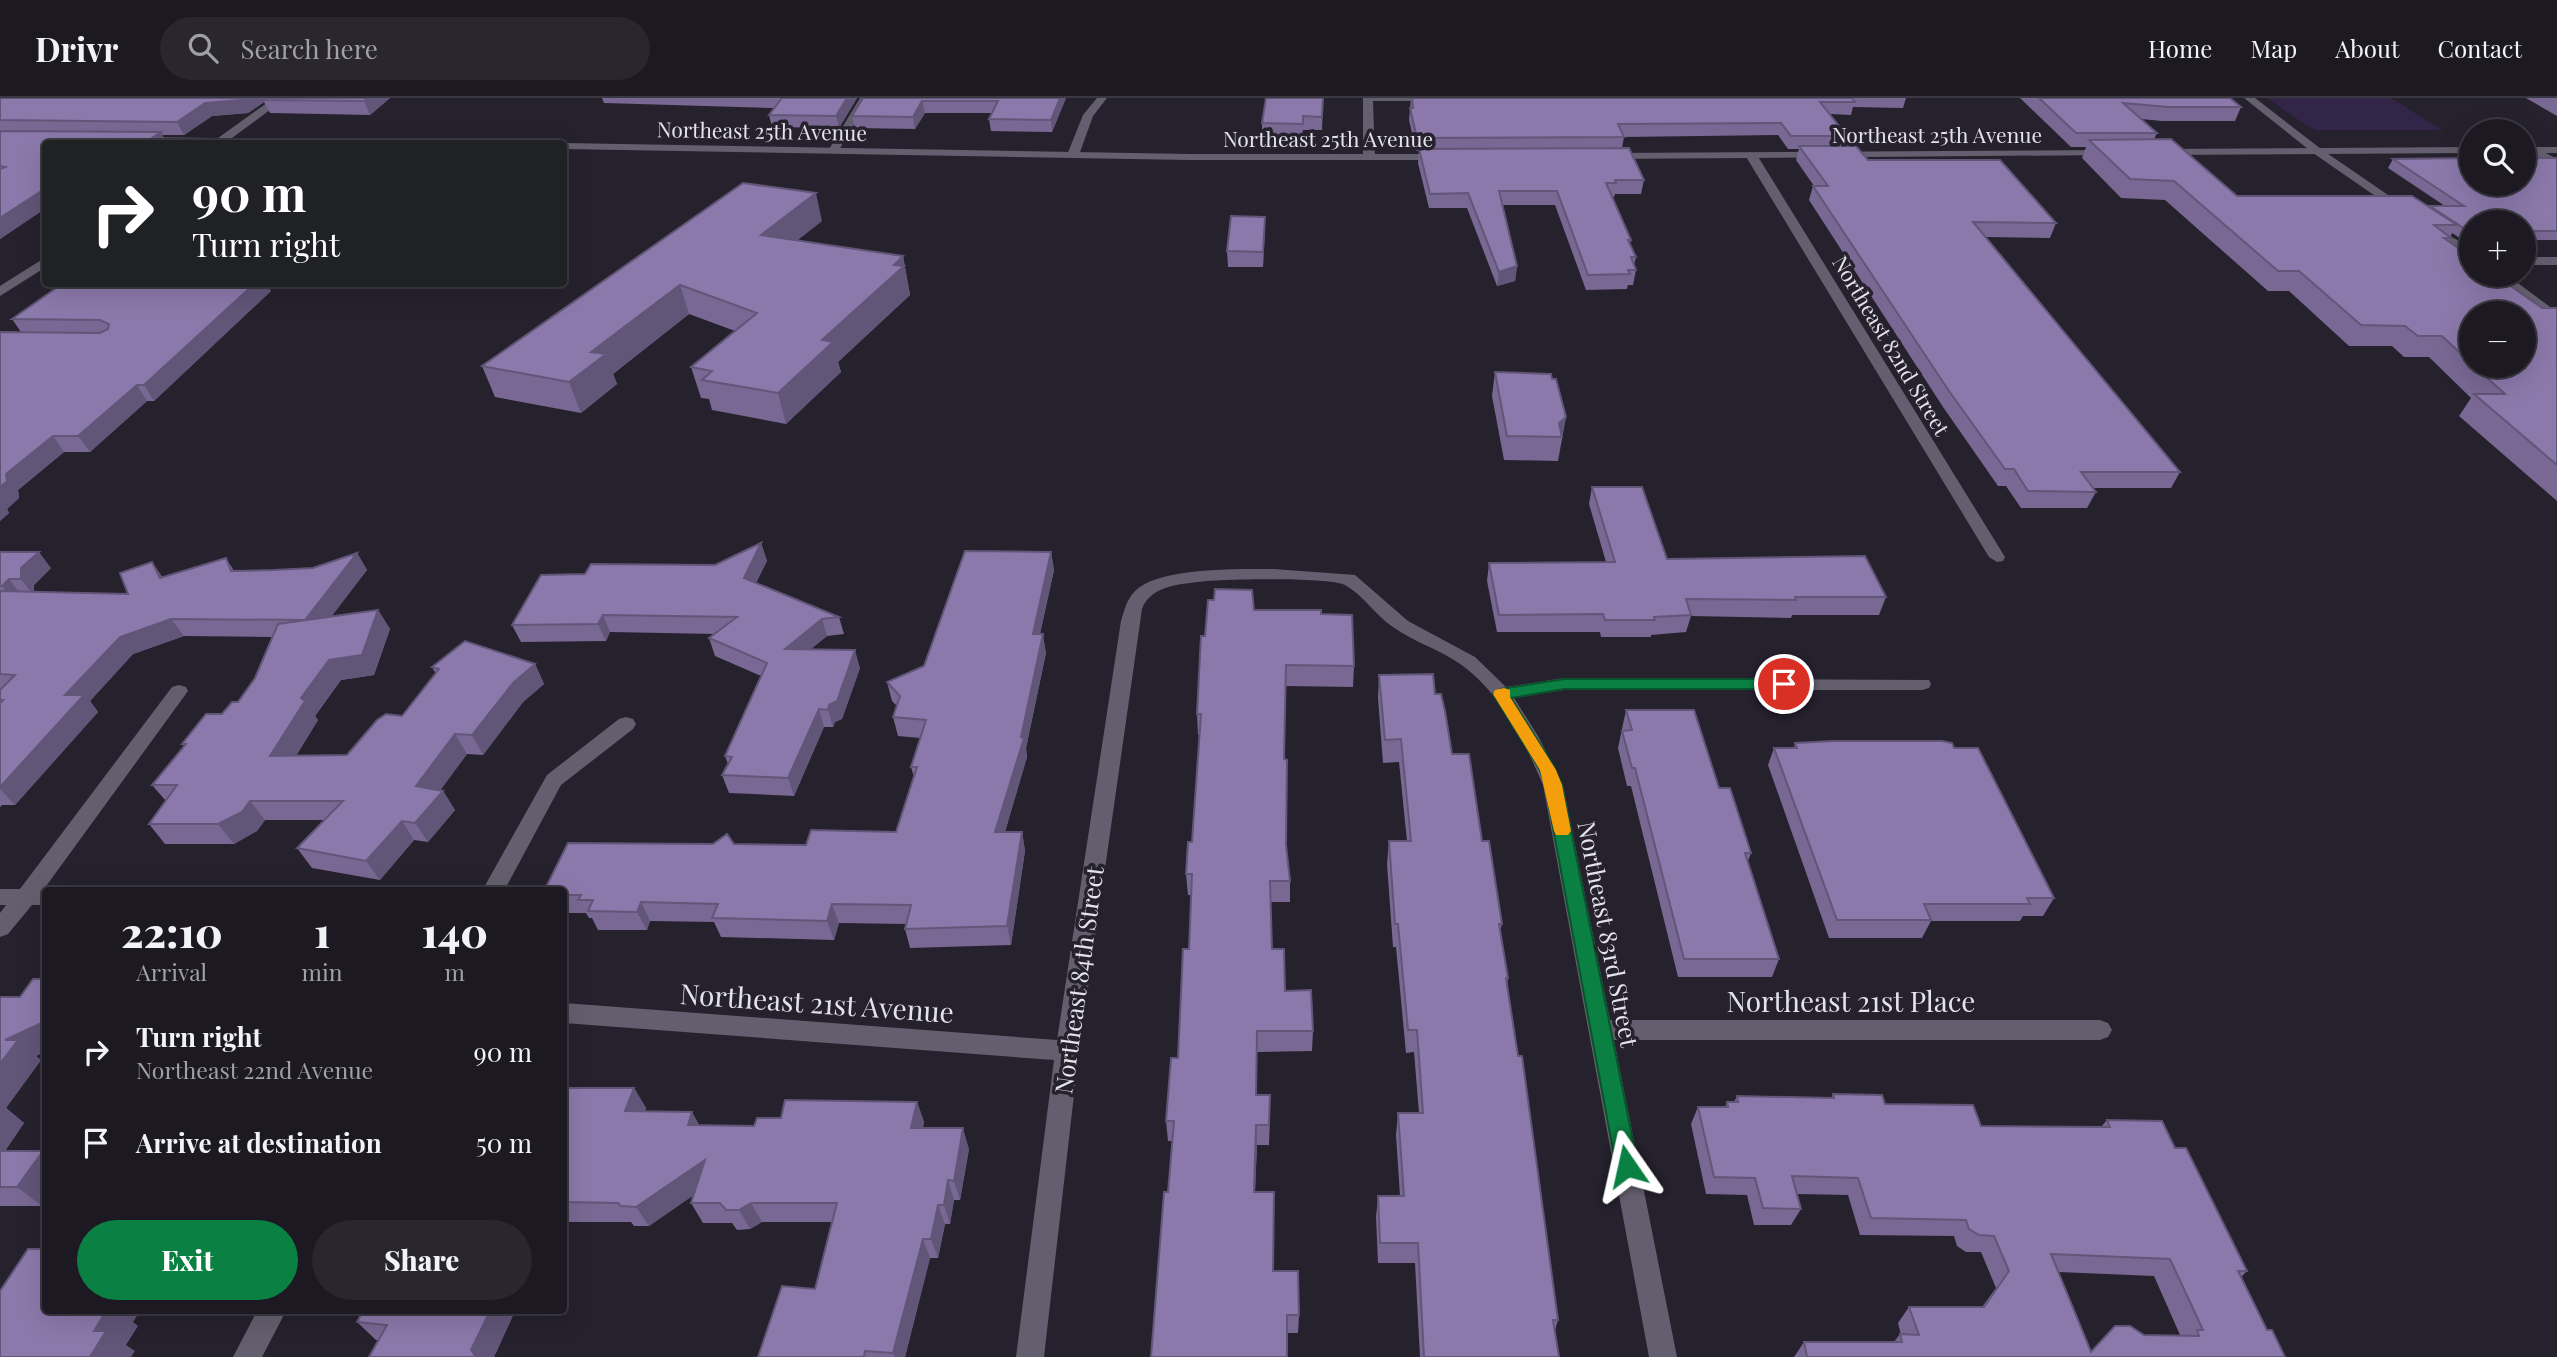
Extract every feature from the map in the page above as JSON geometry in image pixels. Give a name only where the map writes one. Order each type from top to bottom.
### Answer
[{"type":"street","points":[[221,140],[281,98]]},
{"type":"street","points":[[833,151],[865,98]]},
{"type":"street","points":[[1073,155],[1088,115],[1102,98]]},
{"type":"street","points":[[1369,157],[1368,98],[1455,98]]},
{"type":"street","points":[[2249,98],[2317,151],[2459,247]]},
{"type":"street","name":"Northeast 25th Avenue","points":[[567,146],[1073,155],[1462,157]]},
{"type":"street","points":[[2154,152],[2459,150]]},
{"type":"street","points":[[2536,150],[2557,150]]},
{"type":"street","name":"Northeast 25th Avenue","points":[[1590,156],[2128,152]]},
{"type":"street","points":[[2536,154],[2557,164]]},
{"type":"street","name":"Northeast 82nd Street","points":[[1751,155],[1997,557]]},
{"type":"street","points":[[2536,261],[2557,261]]},
{"type":"street","points":[[0,292],[42,264]]},
{"type":"street","points":[[2515,287],[2554,316]]},
{"type":"street","name":"Northeast 83rd Street","points":[[1135,604],[1144,591],[1193,577],[1315,575],[1349,579],[1369,601],[1413,633],[1469,661],[1488,677],[1501,694],[1548,770],[1553,785],[1663,1357]]},
{"type":"street","name":"Northeast 84th Street","points":[[1030,1357],[1066,1051],[1130,621],[1135,604]]},
{"type":"street","points":[[1501,694],[1564,684],[1922,684]]},
{"type":"street","points":[[43,887],[179,691]]},
{"type":"street","points":[[495,887],[554,780],[626,724]]},
{"type":"street","points":[[0,897],[36,897]]},
{"type":"street","points":[[0,928],[36,897]]},
{"type":"street","name":"Northeast 21st Avenue","points":[[567,1013],[1066,1051]]},
{"type":"street","name":"Northeast 21st Place","points":[[1601,1030],[2100,1030]]},
{"type":"street","points":[[247,1357],[270,1314]]},
{"type":"shaded area","points":[[2267,98],[2391,98],[2442,130],[2318,130],[2310,128]]},
{"type":"building","points":[[0,98],[244,98],[205,103],[177,122],[0,120]]},
{"type":"building","points":[[368,98],[364,101],[264,100]]},
{"type":"building","points":[[782,98],[847,98],[836,116],[769,115]]},
{"type":"building","points":[[863,98],[1060,98],[1051,120],[989,119],[998,101],[922,101],[913,117],[852,116]]},
{"type":"building","points":[[1266,98],[1323,98],[1322,117],[1303,116],[1303,124],[1262,123]]},
{"type":"building","points":[[1412,98],[1852,98],[1855,102],[1820,102],[1847,136],[1791,136],[1781,123],[1618,124],[1624,137],[1417,138],[1410,108],[1413,108]]},
{"type":"building","points":[[2039,98],[2230,98],[2241,107],[2168,107],[2123,103],[2157,133],[2076,133]]},
{"type":"building","points":[[0,131],[161,132],[149,140],[42,140],[42,191],[0,218],[0,169],[5,167],[0,166]]},
{"type":"building","points":[[2171,139],[2237,196],[2412,196],[2457,225],[2434,225],[2451,238],[2444,238],[2459,249],[2459,287],[2512,287],[2532,301],[2459,301],[2459,352],[2442,336],[2418,336],[2405,326],[2361,325],[2299,271],[2278,271],[2174,181],[2130,179],[2089,140]]},
{"type":"building","points":[[1799,146],[1856,146],[1868,160],[2000,160],[2056,223],[1973,222],[2180,472],[2081,472],[2096,492],[2028,491],[2014,469],[2005,469],[1949,391],[1813,186],[1828,186]]},
{"type":"building","points":[[1629,148],[1644,180],[1615,180],[1616,183],[1606,183],[1631,240],[1628,240],[1636,257],[1631,257],[1636,270],[1628,270],[1630,274],[1588,275],[1557,191],[1499,191],[1517,266],[1499,272],[1468,193],[1430,194],[1419,149]]},
{"type":"building","points":[[2459,158],[2459,196],[2536,196],[2536,158],[2557,158],[2557,231],[2536,231],[2536,210],[2459,210],[2459,225],[2430,206],[2464,206],[2393,159]]},
{"type":"building","points":[[743,183],[816,193],[761,235],[903,256],[894,265],[904,266],[822,340],[833,342],[778,393],[702,380],[712,371],[691,367],[757,313],[680,285],[591,352],[606,354],[569,382],[482,366]]},
{"type":"building","points":[[1231,216],[1265,217],[1263,252],[1227,251]]},
{"type":"building","points":[[58,287],[251,287],[144,385],[137,385],[78,436],[53,436],[6,474],[7,481],[0,487],[0,332],[100,333],[108,329],[109,324],[100,320],[12,319]]},
{"type":"building","points":[[2536,304],[2542,308],[2557,308],[2557,465],[2474,394],[2505,394],[2487,378],[2536,378]]},
{"type":"building","points":[[1495,372],[1551,374],[1552,379],[1556,379],[1566,417],[1559,423],[1562,437],[1507,436]]},
{"type":"building","points":[[1592,487],[1642,487],[1667,559],[1865,556],[1886,597],[1686,599],[1691,615],[1654,617],[1655,620],[1605,620],[1603,614],[1499,615],[1489,563],[1615,562]]},
{"type":"building","points":[[761,543],[744,578],[839,617],[822,619],[785,649],[855,650],[837,701],[829,705],[828,710],[819,709],[788,778],[722,775],[732,757],[725,756],[767,663],[709,638],[737,617],[603,615],[598,624],[512,625],[541,575],[585,574],[591,564],[715,565]]},
{"type":"building","points":[[965,551],[1051,552],[1033,634],[1043,634],[1021,737],[1024,738],[995,832],[1022,832],[1007,926],[905,929],[911,905],[832,904],[827,921],[712,918],[718,904],[641,902],[637,912],[588,911],[593,900],[578,900],[581,895],[567,895],[567,887],[546,887],[568,843],[713,844],[727,834],[734,844],[806,845],[811,830],[896,832],[917,767],[911,767],[926,720],[893,717],[900,696],[887,682],[924,666]]},
{"type":"building","points":[[0,552],[39,552],[21,568],[21,579],[9,579],[0,586]]},
{"type":"building","points":[[357,553],[305,620],[171,619],[120,637],[65,695],[84,695],[0,787],[0,703],[3,700],[0,700],[0,690],[15,675],[0,674],[0,591],[128,594],[120,573],[152,562],[160,578],[226,558],[231,571],[273,570],[313,568]]},
{"type":"building","points":[[1215,589],[1252,590],[1254,610],[1321,610],[1321,614],[1352,615],[1354,666],[1286,665],[1284,759],[1287,760],[1286,845],[1290,881],[1270,881],[1272,949],[1284,949],[1285,991],[1311,990],[1313,1031],[1257,1031],[1256,1095],[1270,1095],[1269,1125],[1256,1125],[1254,1192],[1274,1192],[1273,1271],[1298,1271],[1299,1315],[1287,1315],[1287,1357],[1151,1357],[1164,1192],[1168,1192],[1174,1121],[1166,1121],[1171,1058],[1178,1058],[1183,949],[1189,949],[1192,874],[1186,874],[1188,842],[1192,842],[1201,714],[1197,714],[1201,636],[1205,636],[1208,600],[1214,600]]},
{"type":"building","points":[[378,610],[362,655],[329,660],[301,698],[305,701],[270,756],[347,755],[377,720],[386,714],[402,716],[439,669],[432,667],[465,641],[535,664],[513,683],[472,735],[455,734],[416,786],[443,791],[415,823],[402,821],[366,861],[297,848],[343,801],[250,801],[242,812],[218,824],[149,824],[177,785],[152,785],[186,744],[182,744],[206,714],[222,714],[232,702],[238,702],[255,678],[278,624]]},
{"type":"building","points":[[1433,674],[1435,694],[1441,694],[1452,754],[1469,754],[1482,841],[1489,841],[1502,924],[1499,924],[1506,978],[1518,1056],[1522,1056],[1558,1320],[1553,1320],[1559,1357],[1424,1357],[1418,1243],[1380,1243],[1378,1196],[1404,1196],[1398,1113],[1423,1113],[1417,1030],[1408,1030],[1398,924],[1395,924],[1389,841],[1411,841],[1401,739],[1385,740],[1379,675]]},
{"type":"building","points":[[1626,710],[1694,710],[1719,788],[1730,788],[1751,853],[1745,853],[1779,959],[1684,959],[1635,768],[1632,768],[1622,731],[1632,730]]},
{"type":"building","points":[[1942,741],[1952,743],[1954,748],[1978,748],[2054,898],[2027,898],[2030,904],[1924,904],[1931,920],[1837,920],[1774,748],[1797,748],[1795,743]]},
{"type":"building","points":[[42,977],[42,1023],[5,1040],[18,1040],[0,1064],[0,998],[20,997],[33,979]]},
{"type":"building","points":[[567,1088],[634,1088],[625,1111],[692,1112],[688,1125],[754,1126],[757,1118],[781,1118],[785,1100],[917,1102],[911,1128],[963,1128],[954,1181],[948,1180],[944,1205],[938,1205],[931,1239],[923,1239],[893,1353],[865,1351],[864,1357],[758,1357],[782,1286],[815,1289],[837,1203],[751,1203],[739,1210],[726,1210],[720,1203],[691,1203],[705,1160],[636,1207],[621,1206],[618,1203],[567,1202]]},
{"type":"building","points":[[1833,1094],[1882,1095],[1885,1104],[1973,1105],[1981,1126],[2110,1127],[2107,1120],[2162,1121],[2175,1148],[2186,1148],[2247,1271],[2238,1271],[2267,1330],[2272,1330],[2285,1357],[1807,1357],[1804,1342],[1902,1342],[1900,1334],[1919,1335],[1909,1307],[1984,1307],[2009,1271],[1994,1236],[1979,1235],[1969,1229],[1966,1220],[1871,1218],[1858,1178],[1792,1176],[1801,1209],[1763,1208],[1755,1178],[1714,1177],[1698,1107],[1728,1107],[1727,1102],[1738,1102],[1737,1096],[1834,1098]],"holes":[[[2051,1254],[2170,1259],[2203,1330],[2197,1330],[2199,1336],[2144,1335],[2130,1326],[2115,1326],[2091,1352]]]},
{"type":"building","points":[[0,1151],[42,1151],[17,1187],[0,1187]]},
{"type":"building","points":[[28,1249],[42,1249],[42,1314],[104,1314],[94,1331],[106,1331],[90,1357],[0,1357],[0,1291]]},
{"type":"building","points":[[361,1314],[489,1314],[471,1350],[476,1357],[369,1357],[387,1325],[357,1322]]},
{"type":"slow traffic","points":[[1504,694],[1501,694],[1548,770],[1562,831]]},
{"type":"route","points":[[1627,1166],[1553,785],[1548,770],[1501,694],[1564,684],[1784,684]]}]
